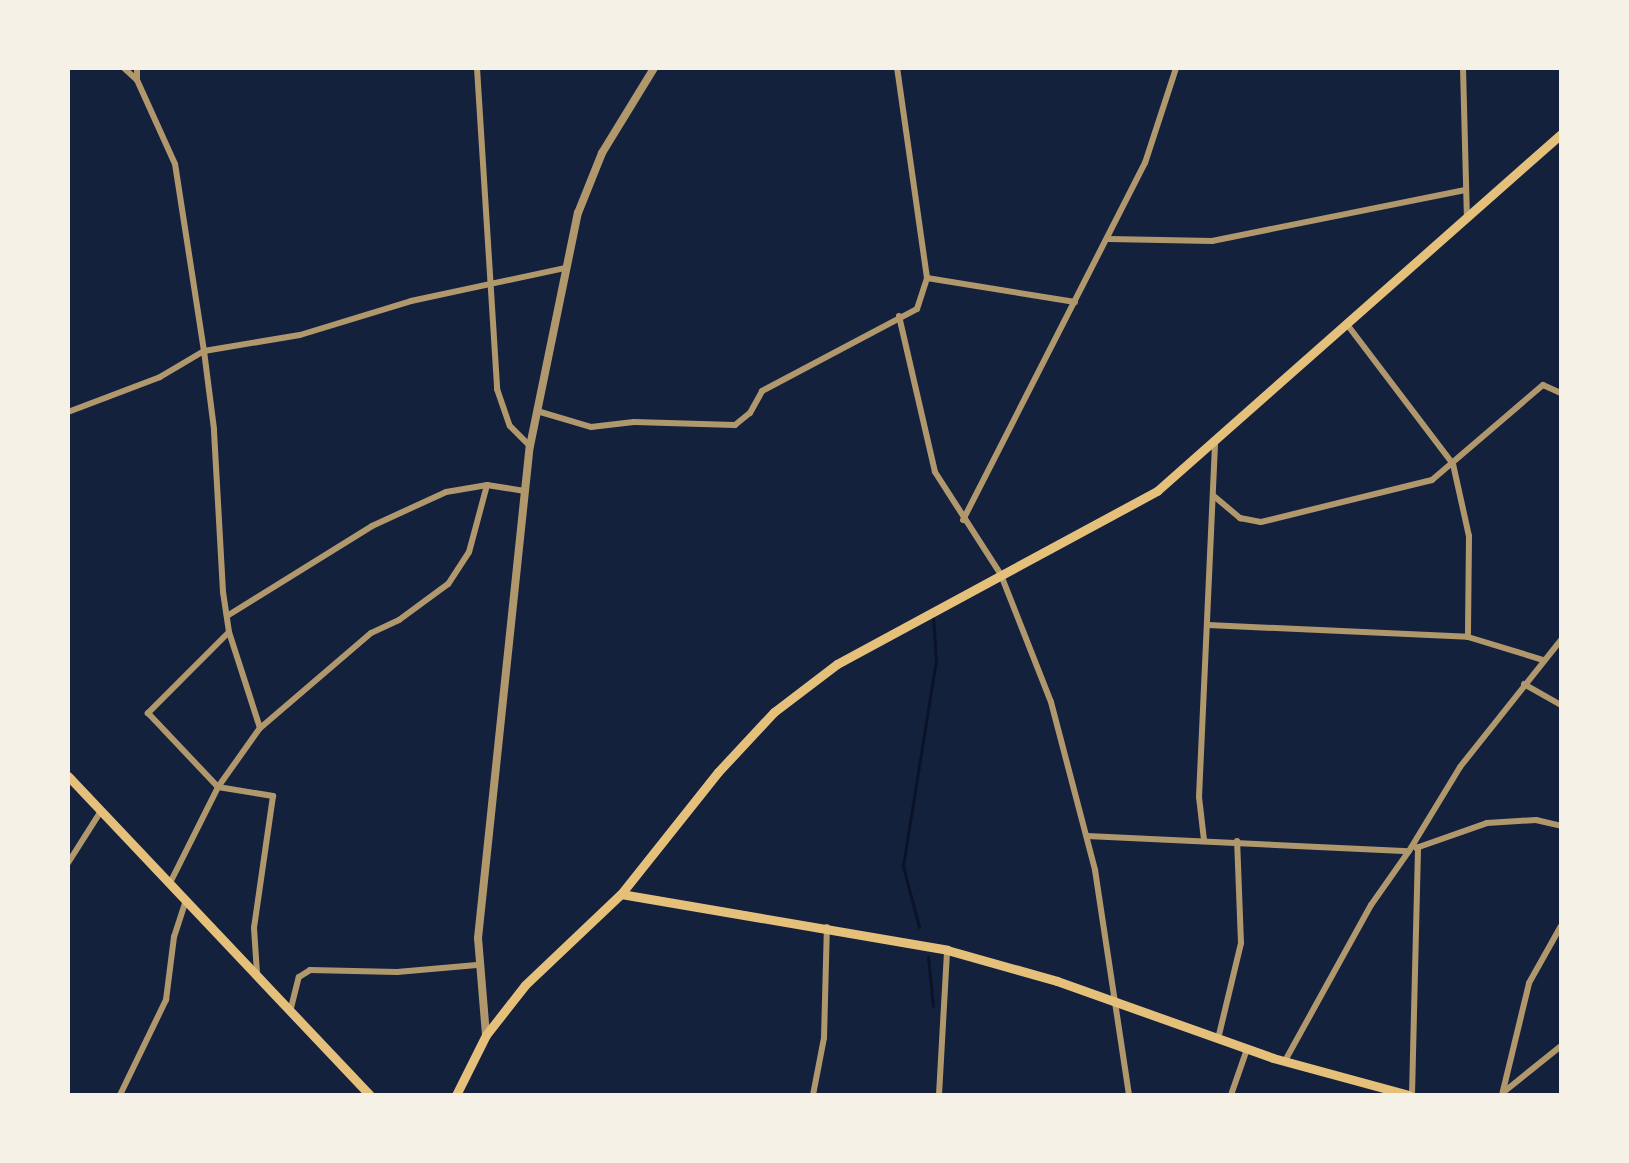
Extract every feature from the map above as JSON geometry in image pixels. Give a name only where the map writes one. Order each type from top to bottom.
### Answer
[{"type":"main road","points":[[456,1095],[486,1035],[525,985],[621,894],[718,772],[774,712],[837,664],[1140,503],[1215,443],[1349,327],[1561,134]]},
{"type":"main road","points":[[68,776],[291,1008],[370,1095]]},
{"type":"main road","points":[[621,894],[947,950],[1117,1003],[1285,1061],[1410,1095]]},
{"type":"street","points":[[124,68],[137,80],[175,164],[204,351],[229,632],[260,728]]},
{"type":"street","points":[[137,68],[137,80]]},
{"type":"street","points":[[477,68],[486,145],[487,283],[503,413],[530,446]]},
{"type":"street","points":[[486,1035],[477,965],[530,446],[565,268],[588,180],[654,68]]},
{"type":"street","points":[[537,411],[602,427],[634,422],[735,425],[750,413],[762,391],[923,303],[927,278],[897,68]]},
{"type":"street","points":[[963,520],[1109,239],[1145,163],[1176,68]]},
{"type":"street","points":[[1463,68],[1467,217]]},
{"type":"street","points":[[1109,239],[1212,241],[1464,190]]},
{"type":"street","points":[[68,412],[160,377],[204,351],[300,335],[487,283],[565,268]]},
{"type":"street","points":[[927,278],[1075,302]]},
{"type":"street","points":[[899,316],[930,456],[963,520],[1001,575],[1051,702],[1087,836],[1117,1003],[1129,1095]]},
{"type":"street","points":[[1349,327],[1453,464],[1469,536],[1468,637]]},
{"type":"street","points":[[1215,497],[1240,518],[1261,522],[1432,480],[1543,385],[1561,393]]},
{"type":"street","points":[[1204,840],[1199,797],[1215,497],[1215,443]]},
{"type":"street","points":[[227,616],[372,526],[446,492],[487,485],[525,491]]},
{"type":"street","points":[[170,883],[218,787],[260,728],[371,633],[399,620],[448,584],[469,552],[487,485]]},
{"type":"street","points":[[1208,625],[1468,637],[1543,660]]},
{"type":"street","points":[[229,632],[148,713],[218,787],[264,791],[275,801],[254,928],[257,973]]},
{"type":"street","points":[[1285,1061],[1371,905],[1409,851],[1460,767],[1561,640]]},
{"type":"street","points":[[1524,684],[1561,705]]},
{"type":"street","points":[[68,863],[101,811]]},
{"type":"street","points":[[1087,836],[1409,851],[1487,823],[1536,820],[1561,826]]},
{"type":"street","points":[[1218,1039],[1241,943],[1237,841]]},
{"type":"street","points":[[1410,1095],[1418,847]]},
{"type":"street","points":[[120,1095],[166,1000],[174,937],[186,900]]},
{"type":"street","points":[[1504,1093],[1516,1021],[1529,983],[1561,926]]},
{"type":"street","points":[[813,1095],[824,1038],[827,927]]},
{"type":"street","points":[[939,1095],[947,950]]},
{"type":"street","points":[[291,1008],[299,977],[310,970],[397,972],[477,965]]},
{"type":"street","points":[[1504,1093],[1561,1046]]},
{"type":"street","points":[[1231,1095],[1247,1049]]},
{"type":"waterway","points":[[919,927],[903,866],[936,661],[933,616]]},
{"type":"waterway","points":[[928,957],[933,1006]]}]
